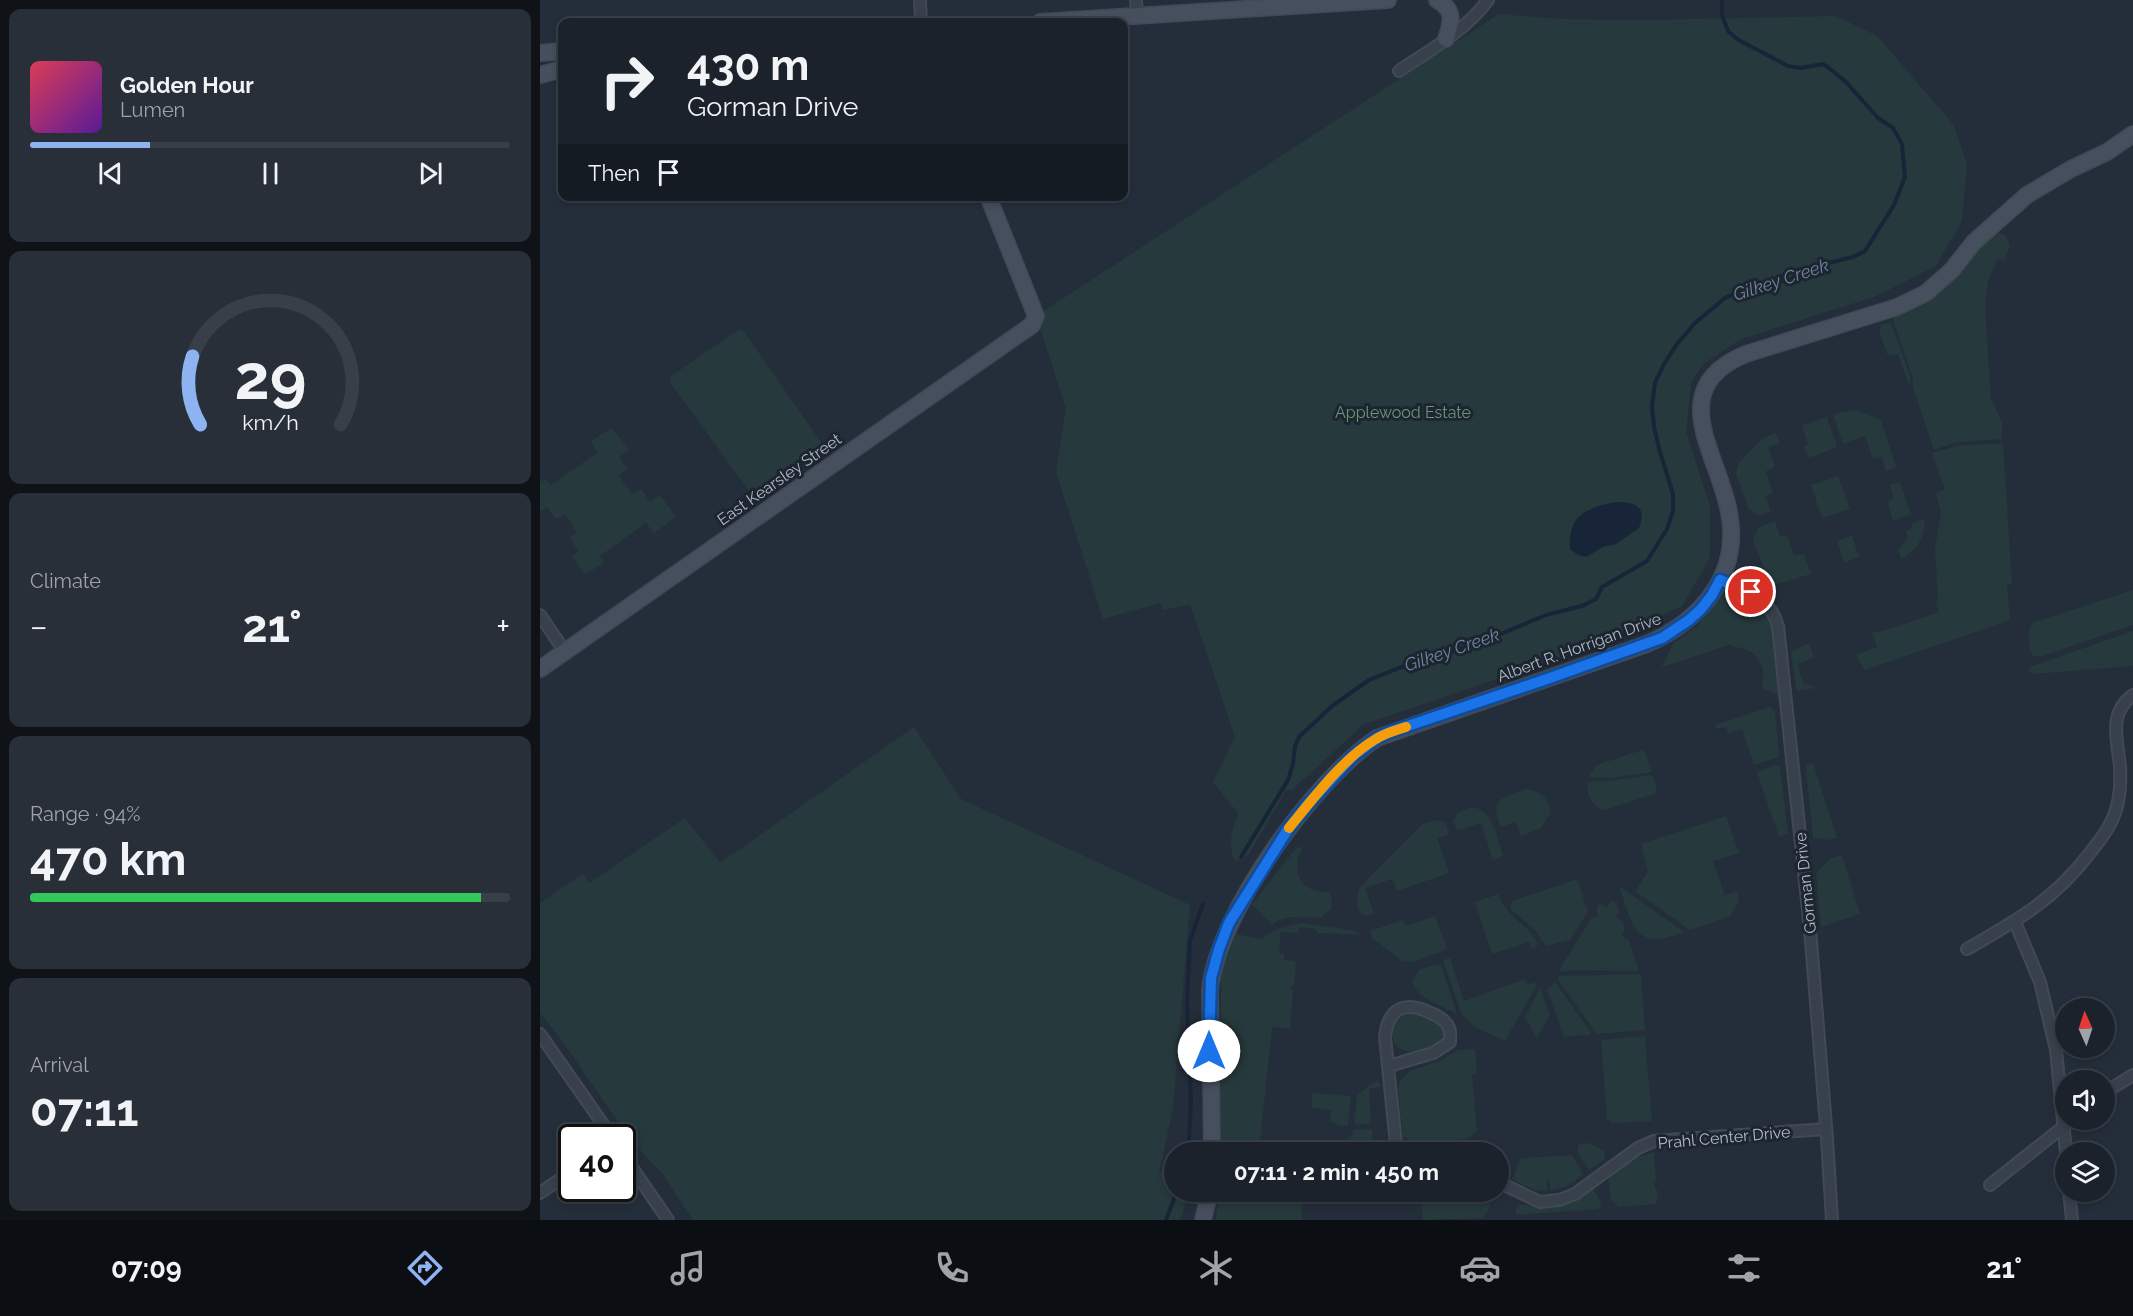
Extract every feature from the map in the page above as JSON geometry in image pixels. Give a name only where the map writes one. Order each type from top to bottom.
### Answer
[{"type":"street","points":[[920,0],[921,18]]},
{"type":"street","points":[[1136,0],[1137,16]]},
{"type":"street","points":[[1105,18],[1388,0]]},
{"type":"street","points":[[1437,0],[1447,5],[1451,14],[1446,39]]},
{"type":"street","points":[[1398,71],[1476,16],[1488,0]]},
{"type":"street","points":[[540,54],[558,52]]},
{"type":"street","points":[[540,75],[558,70]]},
{"type":"street","name":"Albert R. Horrigan Drive","points":[[1212,1142],[1210,990],[1214,965],[1225,932],[1236,910],[1288,829],[1308,804],[1353,756],[1377,738],[1662,638],[1689,620],[1712,595],[1720,580],[1731,538],[1729,512],[1703,433],[1700,412],[1704,393],[1716,373],[1724,365],[1746,354],[1897,307],[1926,293],[1946,276],[1974,243],[2027,195],[2113,148],[2133,134]]},
{"type":"street","name":"East Kearsley Street","points":[[540,669],[1032,325],[1036,316],[990,201]]},
{"type":"street","name":"Gorman Drive","points":[[1720,580],[1758,596],[1769,606],[1778,626],[1807,896],[1832,1220]]},
{"type":"street","points":[[540,615],[565,652]]},
{"type":"street","points":[[1967,949],[2015,922],[2052,896],[2095,847],[2112,821],[2120,793],[2120,765],[2114,737],[2117,717],[2131,697]]},
{"type":"street","points":[[2015,922],[2040,982],[2056,1050],[2058,1070]]},
{"type":"street","points":[[1389,1066],[1433,1053],[1450,1042],[1451,1030],[1443,1020],[1420,1008],[1407,1006],[1393,1014],[1386,1024],[1385,1037],[1396,1142]]},
{"type":"street","points":[[540,1034],[603,1124]]},
{"type":"street","points":[[2115,1086],[2133,1075]]},
{"type":"street","name":"Prahl Center Drive","points":[[1509,1187],[1540,1202],[1559,1200],[1575,1194],[1638,1148],[1654,1141],[1826,1129]]},
{"type":"street","points":[[1990,1185],[2059,1130]]},
{"type":"street","points":[[636,1173],[668,1220]]},
{"type":"street","points":[[540,1193],[558,1181]]},
{"type":"street","points":[[1203,1220],[1207,1202]]},
{"type":"street","points":[[2070,1202],[2072,1220]]},
{"type":"green space","name":"Applewood Estate","points":[[1499,14],[1562,19],[1639,20],[1836,16],[1877,36],[1954,125],[1967,165],[1962,221],[1936,266],[1874,297],[1741,339],[1703,364],[1691,383],[1686,432],[1710,506],[1710,558],[1682,606],[1604,643],[1364,724],[1292,790],[1286,790],[1249,854],[1235,862],[1231,844],[1232,831],[1238,813],[1213,782],[1235,737],[1190,604],[1163,610],[1160,603],[1103,619],[1056,472],[1066,408],[1036,316]]},
{"type":"green space","points":[[1999,233],[2006,236],[2010,246],[2004,260],[1997,259],[1988,281],[1985,306],[1991,399],[2002,422],[2002,439],[1956,442],[1934,450],[1892,317],[1915,307],[1943,289],[1985,242]]},
{"type":"green space","points":[[1891,323],[1911,378],[1909,386],[1898,354],[1888,356],[1879,331],[1881,325]]},
{"type":"green space","points":[[740,329],[825,448],[754,498],[670,382],[671,376]]},
{"type":"green space","points":[[1857,410],[1881,420],[1896,467],[1886,471],[1882,457],[1873,459],[1865,436],[1843,444],[1833,414]]},
{"type":"green space","points":[[1827,417],[1837,447],[1809,458],[1804,446],[1808,444],[1802,425]]},
{"type":"green space","points":[[612,428],[629,449],[619,457],[627,469],[619,476],[632,494],[641,489],[650,502],[660,495],[676,517],[654,533],[646,523],[600,556],[604,562],[585,575],[572,556],[578,551],[570,538],[577,533],[565,514],[556,519],[547,507],[540,511],[540,483],[545,479],[551,485],[597,453],[591,441]]},
{"type":"green space","points":[[1776,433],[1780,443],[1768,447],[1775,467],[1766,471],[1773,494],[1765,496],[1771,511],[1760,516],[1749,509],[1736,474],[1739,463],[1754,447],[1763,438]]},
{"type":"green space","points":[[2003,443],[2012,584],[2007,585],[2010,620],[1865,670],[1856,655],[1877,647],[1872,633],[1939,612],[1935,602],[1938,598],[1935,549],[1941,513],[1936,493],[1945,489],[1932,453],[1957,446]]},
{"type":"green space","points":[[1838,476],[1850,509],[1822,518],[1811,485]]},
{"type":"green space","points":[[1900,482],[1911,514],[1893,521],[1887,501],[1894,498],[1890,485]]},
{"type":"green space","points":[[1925,519],[1924,532],[1919,543],[1912,552],[1901,559],[1898,550],[1908,538],[1906,531],[1911,529],[1912,523]]},
{"type":"green space","points":[[1775,521],[1780,537],[1787,535],[1794,556],[1804,554],[1811,574],[1774,585],[1770,583],[1753,540],[1758,528]]},
{"type":"green space","points":[[1852,536],[1859,557],[1844,563],[1837,541]]},
{"type":"green space","points":[[2133,590],[2133,625],[2040,657],[2033,656],[2029,639],[2032,623]]},
{"type":"green space","points":[[1731,591],[1758,603],[1767,613],[1776,648],[1779,696],[1761,687],[1763,672],[1754,654],[1748,650],[1733,647],[1731,644],[1662,667],[1673,644],[1696,627],[1724,594]]},
{"type":"green space","points":[[2133,631],[2133,666],[2033,674],[2028,671],[2030,667]]},
{"type":"green space","points":[[1809,643],[1814,658],[1797,664],[1804,685],[1809,684],[1815,688],[1798,691],[1791,652]]},
{"type":"green space","points":[[1769,707],[1775,711],[1779,757],[1754,765],[1742,729],[1728,734],[1726,727],[1716,729],[1715,725]]},
{"type":"green space","points":[[914,727],[961,799],[1190,905],[1173,1108],[1159,1173],[1164,1173],[1164,1202],[1186,1202],[1180,1220],[693,1220],[662,1173],[636,1146],[636,1124],[620,1124],[540,1013],[540,903],[583,874],[589,883],[685,818],[720,863]]},
{"type":"green space","points":[[1642,750],[1645,752],[1652,772],[1612,778],[1588,777],[1597,765]]},
{"type":"green space","points":[[1813,763],[1837,838],[1830,840],[1813,838],[1806,765]]},
{"type":"green space","points":[[1776,765],[1780,766],[1788,833],[1779,837],[1757,772]]},
{"type":"green space","points":[[1653,776],[1657,789],[1654,794],[1604,810],[1596,806],[1589,796],[1587,782]]},
{"type":"green space","points":[[1526,789],[1536,791],[1543,796],[1551,812],[1541,828],[1521,836],[1516,822],[1501,827],[1496,811],[1497,805],[1505,797]]},
{"type":"green space","points":[[1472,807],[1485,813],[1490,819],[1503,856],[1493,860],[1481,823],[1457,831],[1453,820],[1457,817],[1457,813]]},
{"type":"green space","points":[[1726,816],[1739,853],[1713,861],[1725,895],[1737,891],[1739,900],[1730,916],[1690,930],[1635,891],[1648,872],[1641,844]]},
{"type":"green space","points":[[1437,820],[1445,822],[1449,834],[1437,838],[1449,873],[1397,891],[1392,879],[1365,888],[1374,914],[1363,915],[1357,903],[1360,887],[1424,823]]},
{"type":"green space","points":[[1298,846],[1302,849],[1297,866],[1300,880],[1311,889],[1329,892],[1332,899],[1331,909],[1320,918],[1291,917],[1279,920],[1272,925],[1252,904]]},
{"type":"green space","points":[[1842,855],[1860,914],[1821,927],[1816,873],[1830,859]]},
{"type":"green space","points":[[1577,879],[1588,912],[1570,940],[1546,946],[1535,930],[1510,909],[1512,901]]},
{"type":"green space","points":[[1619,886],[1684,932],[1654,939],[1645,937],[1633,924]]},
{"type":"green space","points":[[1498,894],[1507,910],[1529,931],[1538,945],[1531,949],[1529,942],[1492,954],[1475,902]]},
{"type":"green space","points":[[1611,900],[1616,903],[1619,911],[1616,918],[1622,921],[1625,929],[1622,935],[1629,940],[1639,971],[1573,970],[1558,972],[1591,919],[1598,917],[1597,907],[1600,904],[1606,907]]},
{"type":"green space","points":[[1435,916],[1447,949],[1414,962],[1402,961],[1372,938],[1370,931],[1403,920],[1406,926]]},
{"type":"green space","points":[[1304,923],[1355,931],[1362,935],[1319,933],[1315,929],[1299,927],[1298,933],[1281,932],[1279,954],[1284,954],[1284,960],[1296,961],[1294,986],[1290,989],[1293,990],[1290,1029],[1272,1027],[1260,1142],[1219,1142],[1221,972],[1236,934],[1261,939],[1277,929]]},
{"type":"green space","points":[[1450,958],[1464,1001],[1525,979],[1528,985],[1535,982],[1536,987],[1505,1041],[1475,1027],[1462,1015],[1443,960]]},
{"type":"green space","points":[[1438,964],[1441,966],[1457,1014],[1424,997],[1414,987],[1412,981],[1419,970]]},
{"type":"green space","points":[[1641,974],[1645,1030],[1597,1034],[1558,980],[1559,976]]},
{"type":"green space","points":[[1555,982],[1591,1035],[1564,1036],[1547,990]]},
{"type":"green space","points":[[1540,988],[1550,1015],[1537,1038],[1525,1017]]},
{"type":"green space","points":[[1410,1012],[1430,1017],[1440,1024],[1443,1029],[1441,1043],[1413,1052],[1396,1046],[1392,1034],[1393,1025],[1399,1017]]},
{"type":"green space","points":[[1645,1036],[1652,1121],[1612,1123],[1607,1119],[1601,1040]]},
{"type":"green space","points":[[1475,1049],[1477,1072],[1472,1075],[1477,1131],[1467,1139],[1412,1142],[1403,1136],[1398,1089],[1400,1081],[1410,1071],[1442,1060],[1458,1050]]},
{"type":"green space","points":[[1377,1081],[1382,1086],[1369,1089],[1371,1123],[1354,1125],[1357,1094]]},
{"type":"green space","points":[[1313,1093],[1351,1096],[1348,1125],[1342,1126],[1330,1122],[1331,1110],[1311,1108]]},
{"type":"green space","points":[[1372,1129],[1374,1142],[1345,1142],[1353,1130]]},
{"type":"green space","points":[[1590,1143],[1604,1151],[1605,1159],[1589,1170],[1578,1154],[1578,1145]]},
{"type":"green space","points":[[1654,1152],[1656,1180],[1654,1182],[1655,1189],[1658,1191],[1656,1204],[1619,1207],[1611,1200],[1608,1176],[1635,1158]]},
{"type":"green space","points":[[1572,1155],[1583,1174],[1568,1186],[1551,1190],[1549,1179],[1547,1179],[1547,1191],[1542,1191],[1512,1179],[1521,1158]]},
{"type":"green space","points":[[1593,1189],[1602,1203],[1598,1209],[1515,1215],[1520,1205],[1539,1208],[1560,1206],[1581,1198]]},
{"type":"green space","points":[[1217,1202],[1301,1202],[1302,1220],[1216,1220]]},
{"type":"green space","points":[[1421,1202],[1489,1203],[1489,1210],[1482,1218],[1423,1220]]},
{"type":"water","points":[[1615,502],[1637,506],[1642,514],[1639,528],[1616,544],[1603,547],[1586,557],[1570,549],[1572,528],[1581,515],[1595,507]]},
{"type":"waterway","name":"Gilkey Creek","points":[[1241,857],[1288,780],[1299,737],[1332,706],[1369,680],[1399,668],[1477,644],[1546,615],[1582,606],[1596,599],[1602,587],[1647,561],[1667,529],[1673,511],[1673,494],[1654,427],[1652,406],[1655,383],[1677,344],[1695,323],[1725,298],[1751,286],[1789,280],[1824,264],[1853,257],[1865,251],[1894,205],[1905,177],[1902,144],[1893,128],[1878,118],[1846,82],[1823,64],[1801,68],[1788,66],[1737,39],[1728,31],[1722,15],[1722,0]]},
{"type":"waterway","name":"Gilkey Creek","points":[[1188,1142],[1191,1102],[1187,1004],[1190,940],[1203,904]]},
{"type":"waterway","name":"Gilkey Creek","points":[[1166,1220],[1173,1202]]},
{"type":"slow traffic","points":[[1289,828],[1353,756],[1377,738],[1406,727]]},
{"type":"route","points":[[1209,1051],[1211,978],[1229,923],[1288,829],[1353,756],[1377,738],[1390,732],[1662,638],[1676,630],[1701,609],[1720,580],[1751,592]]}]
